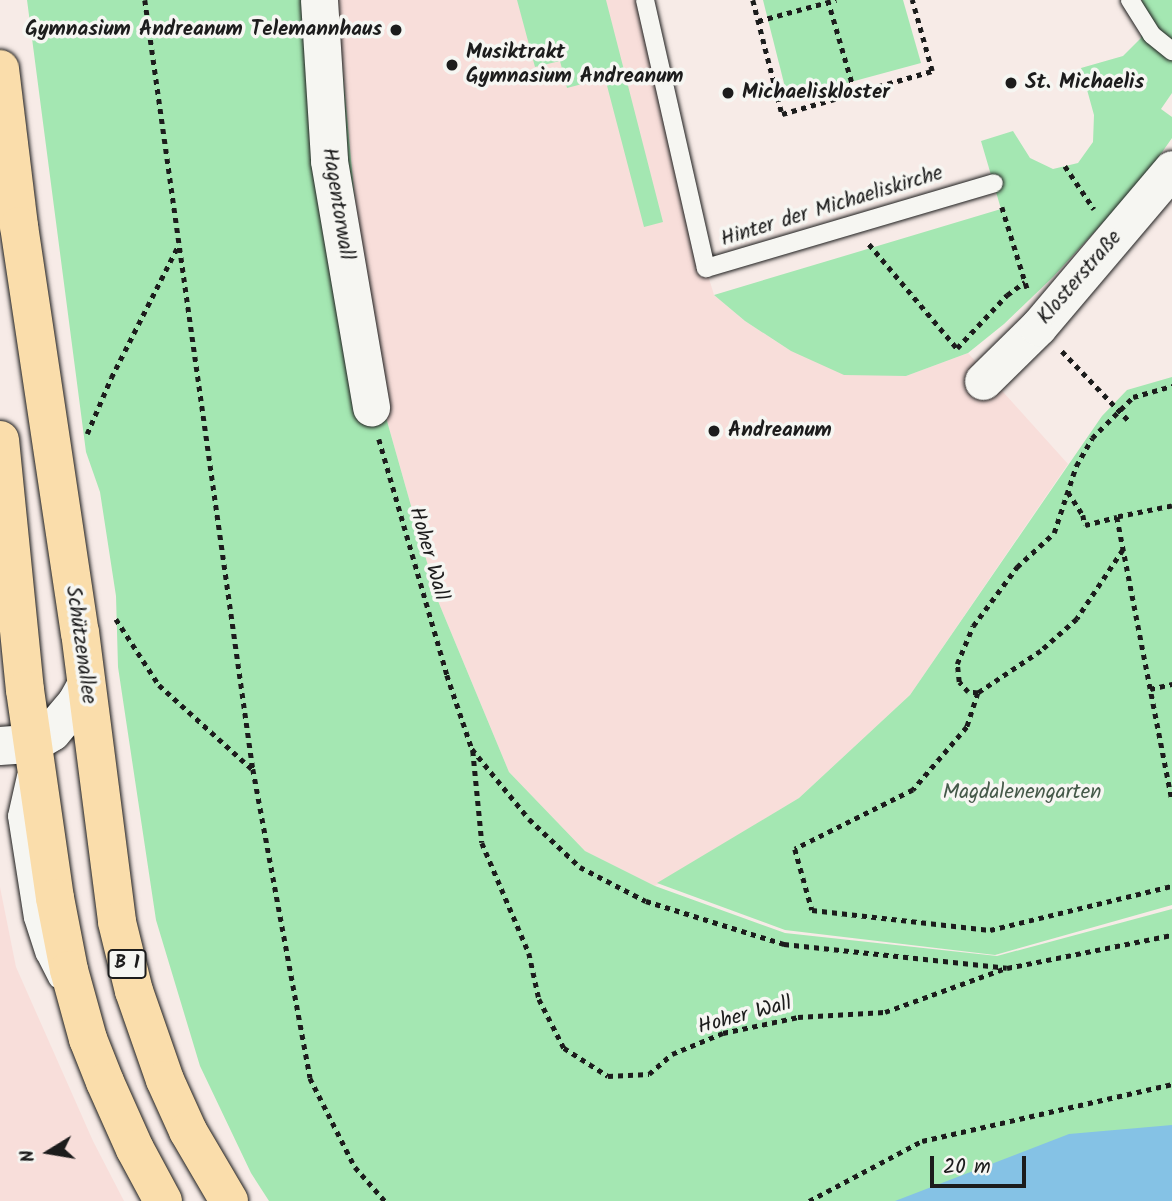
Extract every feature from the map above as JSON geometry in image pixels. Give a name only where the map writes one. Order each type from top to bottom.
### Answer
[{"type":"main road","name":"Schützenallee","points":[[0,69],[19,226],[86,686],[79,730],[117,922],[134,991],[177,1105],[229,1201]]},
{"type":"main road","points":[[0,440],[16,745],[88,1038],[120,1117],[163,1201]]},
{"type":"main road","points":[[13,689],[79,730]]},
{"type":"main road","points":[[16,745],[52,732],[79,730]]},
{"type":"street","name":"Hagentorwall","points":[[319,0],[328,161],[371,407]]},
{"type":"street","name":"Klosterstraße","points":[[983,381],[1038,327],[1172,169]]},
{"type":"lane","name":"Hinter der Michaeliskirche","points":[[645,0],[706,268],[994,183]]},
{"type":"lane","points":[[1130,0],[1152,35],[1172,51]]},
{"type":"path","points":[[145,0],[253,769],[310,1078],[355,1167],[385,1201]]},
{"type":"path","points":[[753,0],[782,114],[932,71],[912,0]]},
{"type":"path","points":[[758,21],[836,0]]},
{"type":"path","points":[[829,1],[855,93]]},
{"type":"path","points":[[1065,166],[1095,211],[1120,233]]},
{"type":"path","points":[[994,183],[1028,288],[1023,292]]},
{"type":"path","points":[[853,225],[957,348],[1007,295],[1025,282]]},
{"type":"path","points":[[84,441],[111,378],[180,243]]},
{"type":"path","points":[[1038,327],[1130,422]]},
{"type":"path","points":[[978,693],[968,692],[959,682],[957,664],[973,626],[1017,567],[1054,533],[1067,491],[1092,438],[1133,397],[1172,386]]},
{"type":"path","name":"Hoher Wall","points":[[371,407],[443,662],[472,749],[482,843],[528,953],[539,999],[564,1048],[608,1076],[649,1074],[672,1054],[723,1033],[798,1017],[886,1012],[1007,968],[1172,935]]},
{"type":"path","points":[[1067,491],[1083,515],[1085,525],[1172,506]]},
{"type":"path","points":[[1117,517],[1172,800]]},
{"type":"path","points":[[1123,550],[1077,619],[1041,651],[978,693],[967,727],[913,790],[795,849],[812,910],[990,930],[1172,886]]},
{"type":"path","points":[[109,609],[159,684],[253,769]]},
{"type":"path","points":[[1150,688],[1172,684]]},
{"type":"path","name":"Hoher Wall","points":[[472,749],[529,819],[580,867],[646,901],[785,944],[1007,968]]},
{"type":"path","points":[[809,1201],[922,1141],[1172,1084]]},
{"type":"shaded area","name":"Andreanum","points":[[336,0],[644,0],[698,242],[714,295],[745,321],[791,351],[906,376],[968,353],[1068,464],[910,695],[799,798],[655,886],[585,851],[509,772],[438,601],[370,361]]},
{"type":"shaded area","points":[[0,887],[16,967],[93,1141],[124,1201],[0,1201]]},
{"type":"green space","points":[[27,0],[336,0],[370,361],[438,601],[509,772],[585,851],[655,886],[785,933],[997,956],[1172,909],[1172,1201],[269,1201],[251,1173],[200,1066],[156,920],[118,667],[116,596],[100,492],[86,452]]},
{"type":"green space","points":[[517,0],[606,0],[663,222],[644,227],[605,78],[567,88],[560,61],[535,67]]},
{"type":"green space","points":[[763,0],[903,0],[921,63],[788,99]]},
{"type":"green space","points":[[1142,0],[1172,0],[1172,93],[1161,109],[1172,117],[1172,138],[1144,178],[1053,277],[1004,324],[968,353],[906,376],[844,375],[791,351],[745,321],[714,295],[1001,209],[981,141],[1013,131],[1030,158],[1053,169],[1078,163],[1093,142],[1094,115],[1081,68],[1123,56],[1141,38]]},
{"type":"green space","name":"Magdalenengarten","points":[[1172,377],[1172,905],[995,955],[785,930],[657,883],[799,798],[910,695],[1102,416],[1127,390]]},
{"type":"water","points":[[1172,1125],[1172,1201],[895,1201],[1069,1134]]},
{"type":"place","name":"Gymnasium Andreanum Telemannhaus","points":[[396,30]]},
{"type":"place","name":"Musiktrakt Gymnasium Andreanum","points":[[452,65]]},
{"type":"place","name":"St. Michaelis","points":[[1011,83]]},
{"type":"place","name":"Michaeliskloster","points":[[728,93]]},
{"type":"place","name":"Andreanum","points":[[714,431]]}]
